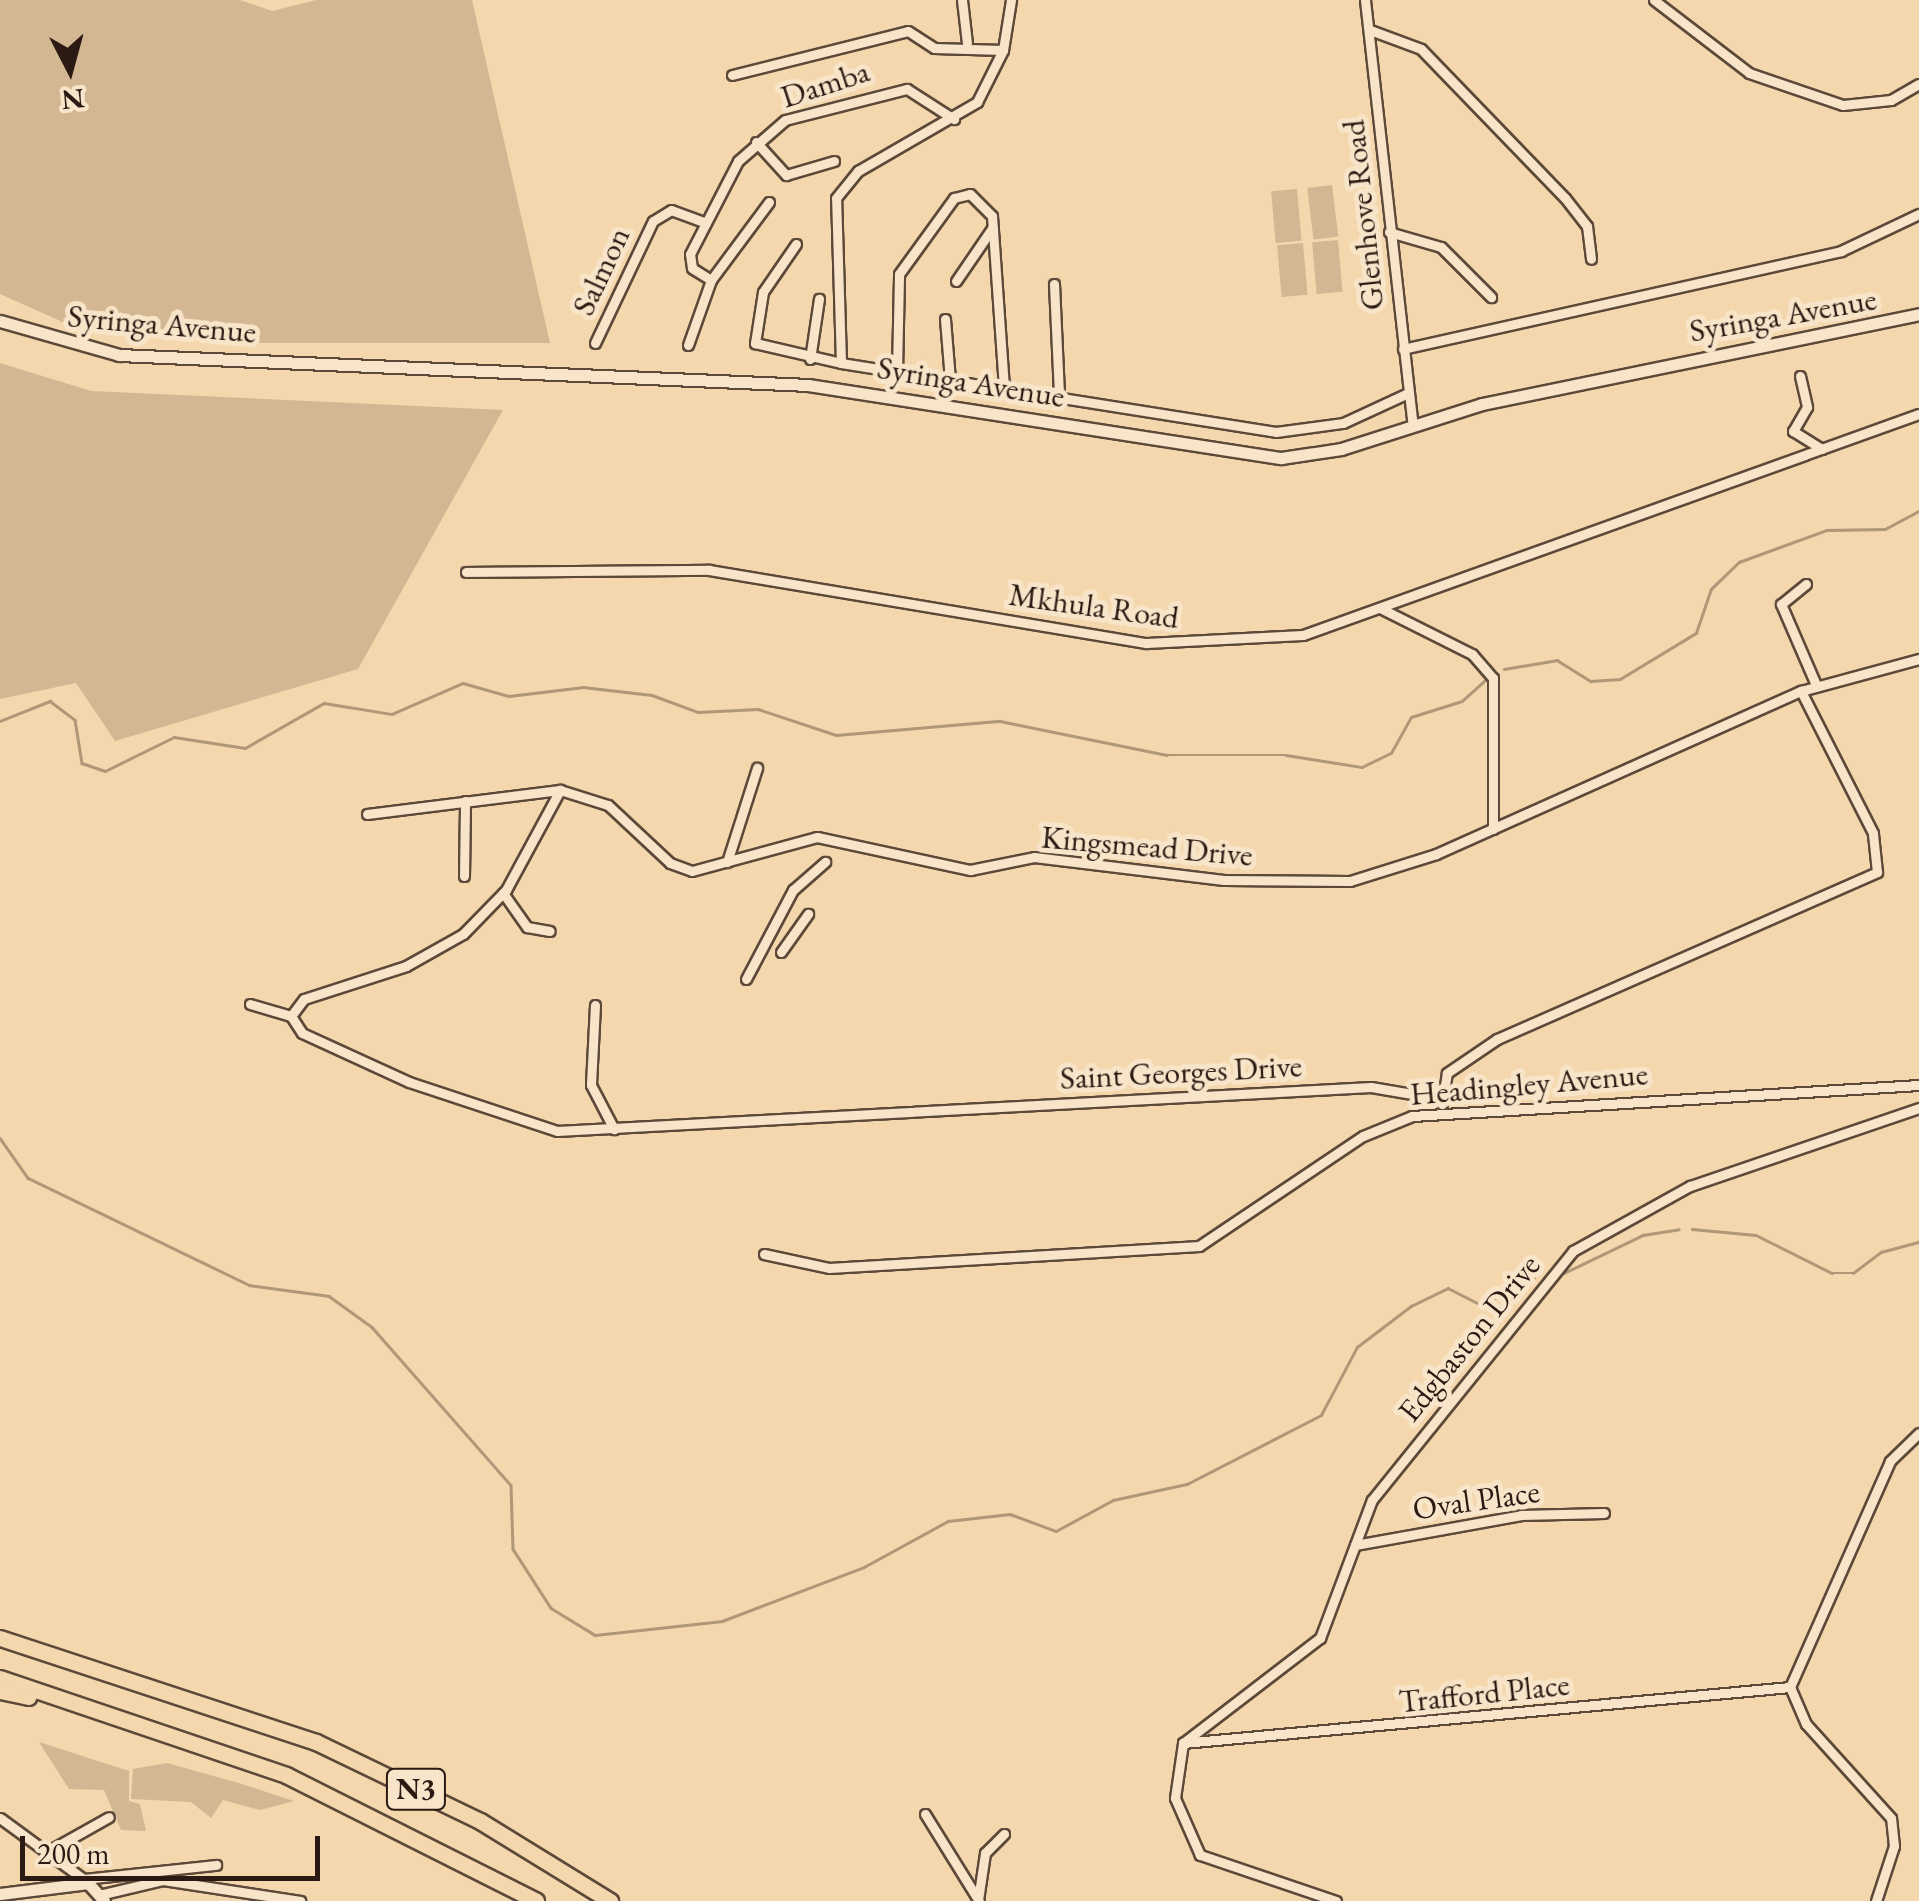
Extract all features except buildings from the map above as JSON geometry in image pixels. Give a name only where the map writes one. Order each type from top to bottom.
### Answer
[{"type":"highway","points":[[0,1628],[59,1657]]},
{"type":"highway","name":"N3","points":[[0,1638],[316,1742],[480,1821],[610,1901]]},
{"type":"highway","name":"N3","points":[[0,1678],[302,1782],[536,1901]]},
{"type":"highway","points":[[0,1690],[90,1709]]},
{"type":"street","points":[[962,0],[967,43]]},
{"type":"street","points":[[841,363],[836,198],[858,171],[954,120],[984,92],[1003,50],[1011,0]]},
{"type":"street","points":[[1654,0],[1749,72],[1843,105],[1891,100],[1919,84]]},
{"type":"street","name":"Glenhove Road","points":[[1369,1],[1389,232],[1413,425]]},
{"type":"street","points":[[732,75],[908,30],[934,48],[967,43],[1003,50]]},
{"type":"street","points":[[1370,30],[1421,48],[1565,198],[1586,226],[1591,259]]},
{"type":"street","name":"Damba","points":[[711,280],[689,263],[706,223],[756,142],[785,120],[889,89],[922,92],[954,120]]},
{"type":"street","points":[[756,142],[786,175],[834,161]]},
{"type":"street","points":[[897,372],[899,274],[954,198],[985,200],[992,227],[1004,388]]},
{"type":"street","points":[[688,345],[711,280],[769,202]]},
{"type":"street","name":"Salmon","points":[[595,343],[653,221],[671,210],[706,223]]},
{"type":"street","points":[[1403,349],[1841,250],[1919,214]]},
{"type":"street","points":[[956,281],[992,227]]},
{"type":"street","points":[[1389,232],[1441,248],[1491,297]]},
{"type":"street","points":[[796,244],[763,292],[755,343],[810,359],[1276,432],[1344,423],[1408,393]]},
{"type":"street","points":[[1054,284],[1059,396]]},
{"type":"street","points":[[810,359],[819,300]]},
{"type":"street","name":"Syringa Avenue","points":[[0,320],[119,354],[808,385],[1264,457],[1318,455],[1413,425],[1919,314]]},
{"type":"street","points":[[945,320],[950,380]]},
{"type":"street","points":[[1800,376],[1807,407],[1793,431],[1822,450]]},
{"type":"street","name":"Mkhula Road","points":[[466,572],[708,570],[1158,644],[1303,635],[1919,414]]},
{"type":"street","points":[[1806,584],[1781,604],[1816,686]]},
{"type":"street","points":[[1382,609],[1472,654],[1494,678],[1493,828]]},
{"type":"street","name":"Kingsmead Drive","points":[[367,814],[560,790],[585,796],[629,819],[682,870],[816,837],[970,870],[1034,857],[1224,880],[1332,882],[1370,878],[1493,828],[1801,691],[1919,659]]},
{"type":"street","points":[[1444,1112],[1441,1099],[1446,1073],[1497,1040],[1877,872],[1873,833],[1801,691]]},
{"type":"street","points":[[727,862],[757,768]]},
{"type":"street","points":[[291,1016],[304,999],[442,948],[504,893],[560,790]]},
{"type":"street","points":[[527,792],[546,799],[547,817]]},
{"type":"street","points":[[547,817],[585,796]]},
{"type":"street","points":[[464,876],[465,801]]},
{"type":"street","points":[[746,980],[794,890],[825,862]]},
{"type":"street","points":[[504,893],[527,927],[550,932]]},
{"type":"street","points":[[780,952],[808,914]]},
{"type":"street","name":"Saint Georges Drive","points":[[250,1004],[291,1016],[302,1033],[348,1056],[464,1102],[556,1131],[1371,1087],[1441,1099]]},
{"type":"street","points":[[594,1005],[591,1085],[614,1129]]},
{"type":"street","name":"Headingley Avenue","points":[[764,1254],[830,1268],[1199,1246],[1363,1136],[1444,1112],[1919,1085]]},
{"type":"street","name":"Edgbaston Drive","points":[[1183,1743],[1320,1638],[1355,1545],[1388,1477],[1573,1251],[1690,1186],[1919,1108]]},
{"type":"street","points":[[1876,1901],[1894,1846],[1891,1818],[1806,1724],[1790,1687],[1890,1461],[1919,1433]]},
{"type":"street","name":"Oval Place","points":[[1355,1545],[1520,1514],[1604,1513]]},
{"type":"street","name":"Trafford Place","points":[[1183,1743],[1790,1687]]},
{"type":"street","points":[[1183,1743],[1175,1798],[1200,1855],[1336,1901]]},
{"type":"street","points":[[925,1814],[979,1901]]},
{"type":"street","points":[[52,1849],[109,1817]]},
{"type":"street","points":[[0,1818],[52,1849],[102,1898],[164,1880],[300,1901]]},
{"type":"street","points":[[979,1901],[986,1853],[1004,1834]]},
{"type":"street","points":[[0,1894],[216,1865]]},
{"type":"shaded area","points":[[0,0],[240,0],[272,11],[316,0],[472,0],[550,343],[261,343],[85,332],[0,294]]},
{"type":"shaded area","points":[[1332,185],[1338,237],[1314,240],[1307,188]]},
{"type":"shaded area","points":[[1297,189],[1302,241],[1276,243],[1271,191]]},
{"type":"shaded area","points":[[1338,240],[1343,292],[1317,294],[1312,242]]},
{"type":"shaded area","points":[[1303,243],[1308,295],[1282,297],[1277,245]]},
{"type":"shaded area","points":[[0,363],[91,391],[503,410],[358,669],[115,741],[76,683],[0,699]]},
{"type":"shaded area","points":[[39,1742],[129,1771],[129,1801],[140,1804],[146,1831],[121,1830],[104,1790],[69,1789]]},
{"type":"shaded area","points":[[167,1763],[294,1801],[260,1810],[223,1800],[211,1818],[191,1802],[131,1799],[133,1769]]},
{"type":"waterway","points":[[1504,669],[1557,660],[1591,681],[1620,679],[1696,633],[1711,589],[1739,562],[1827,530],[1885,529],[1919,511]]},
{"type":"waterway","points":[[0,721],[50,701],[75,720],[82,763],[105,771],[174,737],[245,748],[324,703],[392,714],[463,683],[509,696],[583,687],[652,695],[698,712],[758,709],[836,735],[1000,721],[1167,755],[1286,755],[1362,767],[1391,753],[1411,717],[1462,701],[1485,680]]},
{"type":"waterway","points":[[0,1138],[28,1178],[249,1285],[329,1296],[372,1327],[511,1485],[513,1549],[551,1608],[595,1635],[722,1621],[864,1567],[948,1521],[1010,1514],[1056,1531],[1113,1500],[1187,1484],[1321,1415],[1357,1347],[1411,1306],[1448,1288],[1481,1305],[1534,1278]]},
{"type":"waterway","points":[[1564,1273],[1643,1235],[1679,1229]]},
{"type":"waterway","points":[[1692,1229],[1756,1235],[1832,1273],[1853,1273],[1881,1252],[1919,1242]]}]
